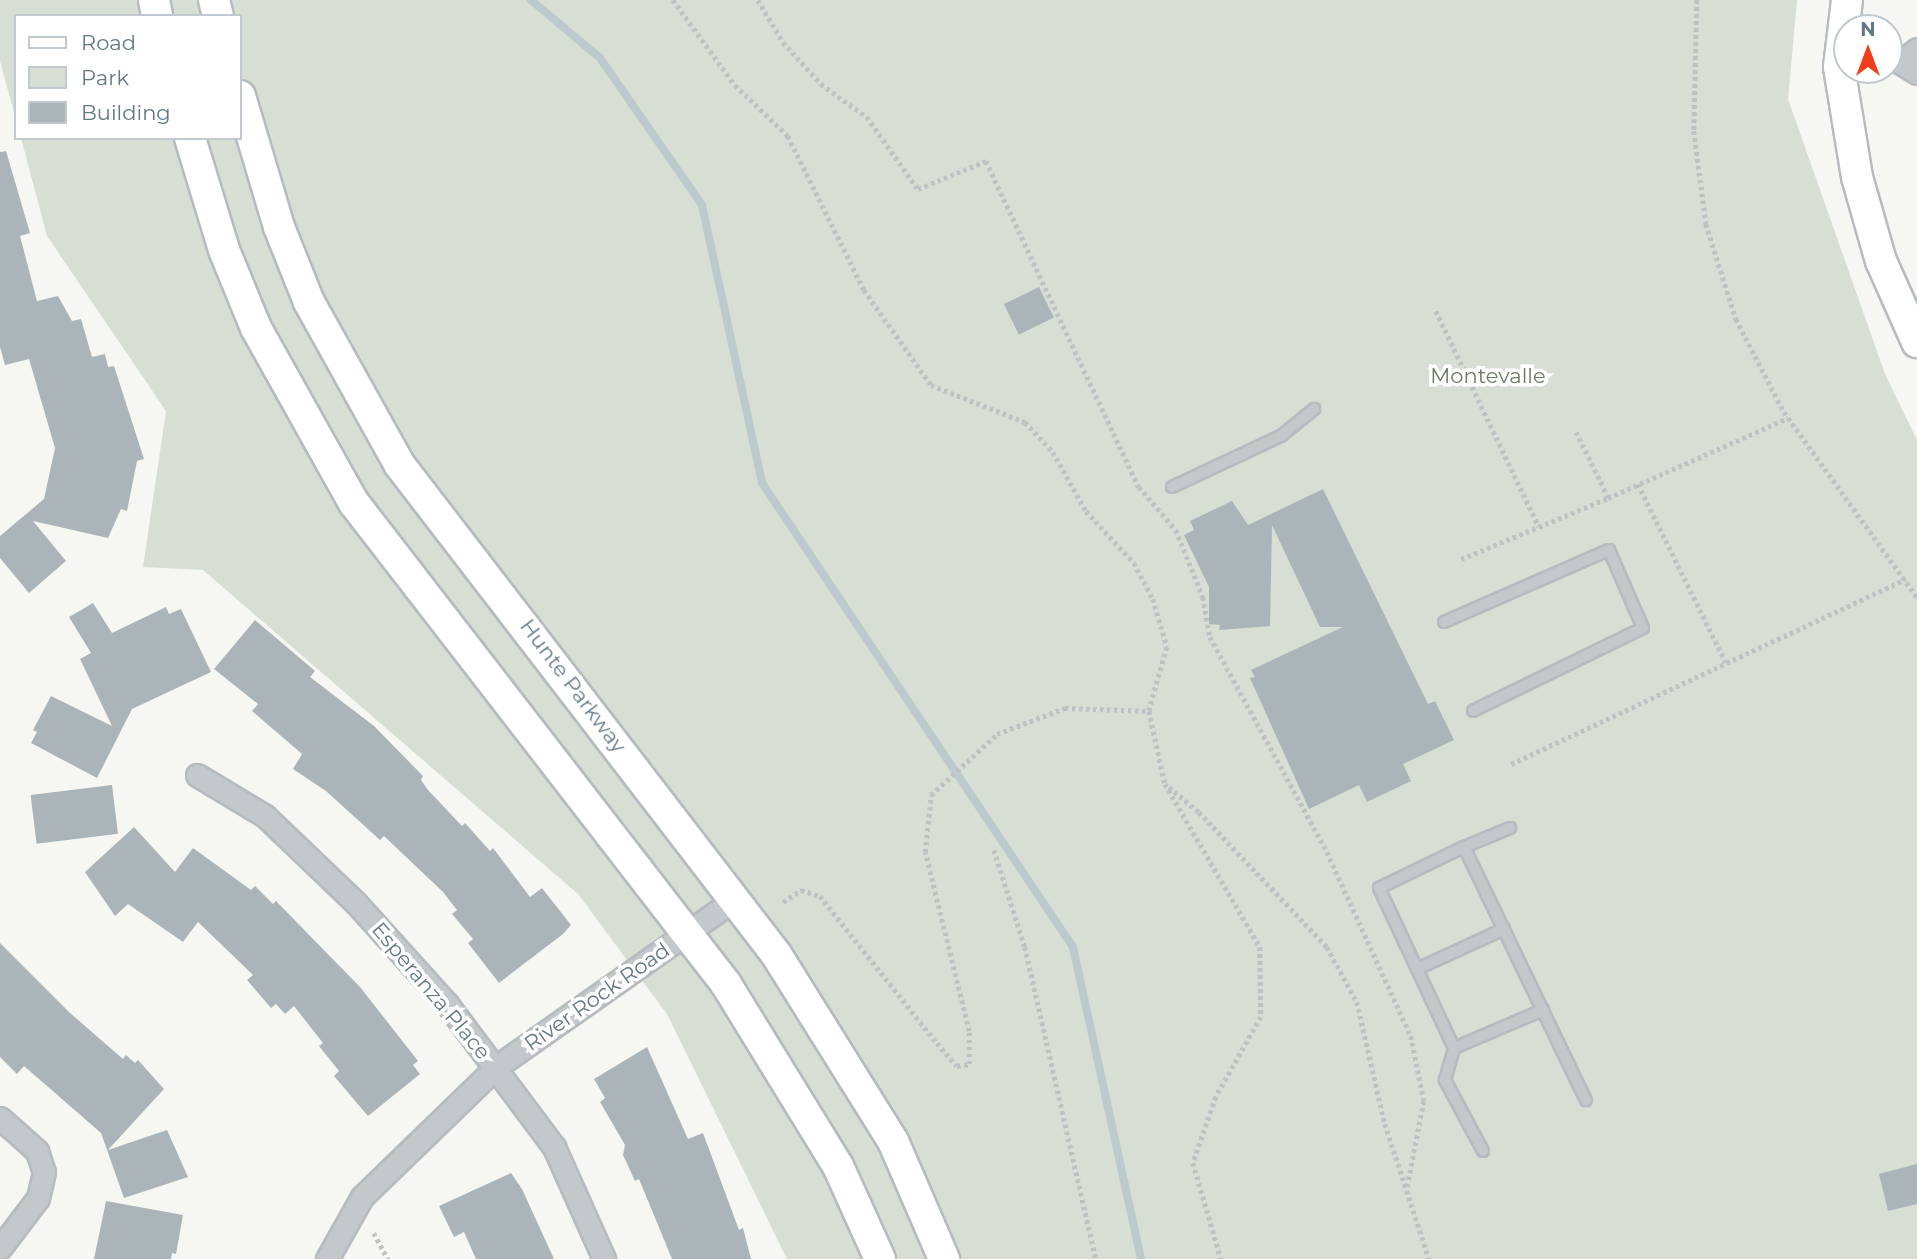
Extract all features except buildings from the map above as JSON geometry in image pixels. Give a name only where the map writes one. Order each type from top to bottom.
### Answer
[{"type":"main road","points":[[1846,84],[1869,225],[1917,342]]},
{"type":"main road","name":"Hunte Parkway","points":[[242,103],[279,227],[309,302],[400,464],[784,966],[893,1141],[944,1259]]},
{"type":"main road","points":[[191,140],[224,250],[256,328],[354,503],[726,984],[796,1093],[838,1166],[880,1259]]},
{"type":"street","points":[[1903,66],[1917,49]]},
{"type":"street","name":"Esperanza Place","points":[[197,775],[265,816],[398,948],[496,1068],[554,1147],[604,1259]]},
{"type":"street","name":"River Rock Road","points":[[327,1259],[362,1197],[496,1068],[735,899]]},
{"type":"street","points":[[0,1118],[37,1151],[44,1172],[38,1198],[0,1248]]},
{"type":"lane","points":[[1172,487],[1281,436],[1314,409]]},
{"type":"lane","points":[[1444,622],[1609,550],[1643,628],[1473,712]]},
{"type":"lane","points":[[1483,1151],[1446,1080],[1454,1048],[1379,888],[1510,828]]},
{"type":"lane","points":[[1464,847],[1586,1100]]},
{"type":"lane","points":[[1417,969],[1504,929]]},
{"type":"lane","points":[[1454,1048],[1543,1010]]},
{"type":"path","points":[[673,0],[735,85],[788,136],[864,290],[931,385],[1025,422],[1054,452],[1086,511],[1134,563],[1153,599],[1167,647],[1149,711],[1166,784],[1260,947],[1261,1017],[1216,1097],[1193,1163],[1221,1259]]},
{"type":"path","points":[[758,0],[783,42],[821,84],[867,117],[918,188],[986,160],[1139,487],[1176,530],[1203,597],[1210,637],[1327,852],[1411,1035],[1424,1101],[1407,1189]]},
{"type":"path","points":[[1698,0],[1694,131],[1706,224],[1736,319],[1788,418],[1917,597]]},
{"type":"path","points":[[1436,311],[1539,527]]},
{"type":"path","points":[[1461,559],[1608,498],[1788,418]]},
{"type":"path","points":[[1576,432],[1608,498]]},
{"type":"path","points":[[1638,484],[1726,663]]},
{"type":"path","points":[[1511,764],[1906,579]]},
{"type":"path","points":[[783,902],[801,890],[820,896],[957,1066],[969,1064],[969,1031],[925,852],[931,795],[997,734],[1065,708],[1149,711]]},
{"type":"path","points":[[1166,784],[1209,821],[1327,947],[1357,1002],[1385,1124],[1429,1259]]},
{"type":"path","points":[[994,850],[1025,947],[1096,1259]]},
{"type":"path","points":[[374,1233],[388,1259]]},
{"type":"green space","name":"Montevalle","points":[[0,0],[1797,0],[1788,99],[1885,374],[1917,440],[1917,1259],[787,1259],[667,1014],[578,894],[203,570],[143,567],[166,411],[47,236],[22,140],[242,140],[242,14],[14,14],[14,113],[0,61]]},
{"type":"waterway","points":[[531,0],[600,58],[702,205],[762,483],[1073,947],[1141,1259]]}]
